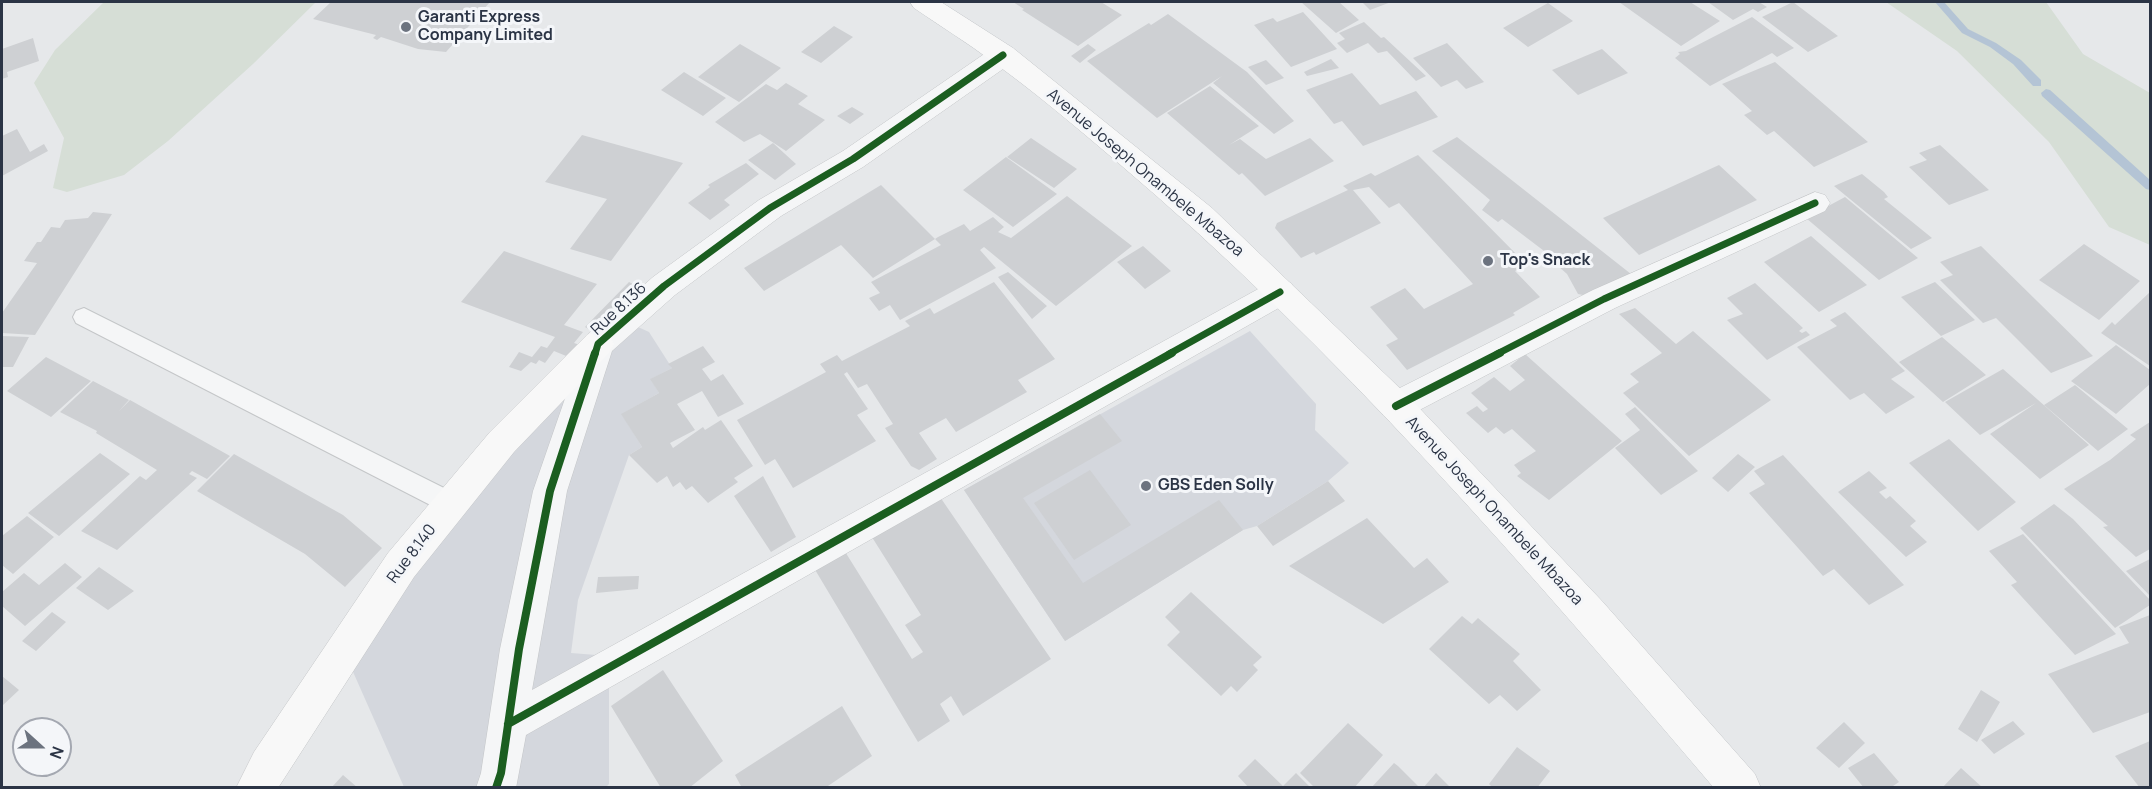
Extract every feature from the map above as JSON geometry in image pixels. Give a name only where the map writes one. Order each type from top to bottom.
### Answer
[{"type":"main road","name":"Avenue Joseph Onambele Mbazoa","points":[[923,2],[1003,55],[1201,216],[1396,406],[1589,613],[1741,788]]},
{"type":"main road","name":"Rue 8.140","points":[[256,788],[268,766],[401,565],[502,442],[598,344]]},
{"type":"street","name":"Rue 8.136","points":[[496,788],[501,773],[519,649],[550,491],[598,344],[663,286],[770,208],[853,159],[1003,55]]},
{"type":"street","points":[[1396,406],[1604,299],[1690,262],[1815,203]]},
{"type":"street","points":[[508,724],[1280,292]]},
{"type":"lane","points":[[84,317],[452,504]]},
{"type":"shaded area","points":[[104,2],[316,2],[253,64],[168,141],[124,175],[67,192],[53,188],[64,138],[34,83],[55,50]]},
{"type":"shaded area","points":[[1886,2],[2046,2],[2083,54],[2150,93],[2150,245],[2109,227],[2049,142],[1957,51]]},
{"type":"shaded area","points":[[627,322],[649,332],[672,368],[651,379],[659,393],[622,414],[642,447],[629,455],[578,600],[571,653],[609,656],[609,784],[606,787],[404,787],[350,665],[462,503]]},
{"type":"shaded area","name":"GBS Eden Solly","points":[[1250,331],[1316,404],[1315,430],[1349,463],[1328,481],[1257,526],[1243,530],[1065,641],[964,490]]},
{"type":"building","name":"Garanti Express Company Limited","points":[[331,2],[490,2],[446,52],[418,49],[381,37],[377,40],[373,38],[376,35],[313,19]]},
{"type":"building","points":[[1013,2],[1101,2],[1122,15],[1078,46]]},
{"type":"building","points":[[1301,2],[1339,2],[1359,20],[1336,33]]},
{"type":"building","points":[[1362,2],[1391,2],[1370,10]]},
{"type":"building","points":[[1619,2],[1690,2],[1720,21],[1681,46]]},
{"type":"building","points":[[1708,2],[1759,2],[1767,7],[1758,12],[1753,9],[1733,20]]},
{"type":"building","points":[[1793,2],[1838,36],[1808,52],[1762,17]]},
{"type":"building","points":[[1548,3],[1573,21],[1528,47],[1503,28]]},
{"type":"building","points":[[1303,12],[1337,49],[1291,67],[1254,25],[1273,18],[1277,22]]},
{"type":"building","points":[[1168,14],[1247,72],[1294,121],[1274,134],[1213,83],[1222,76],[1157,118],[1087,61]]},
{"type":"building","points":[[1752,17],[1794,48],[1777,57],[1772,53],[1710,86],[1675,58],[1680,54],[1678,52],[1686,51]]},
{"type":"building","points":[[1364,22],[1381,38],[1384,37],[1426,76],[1416,81],[1387,51],[1378,53],[1368,43],[1347,53],[1337,43],[1345,39],[1339,33]]},
{"type":"building","points":[[834,26],[853,37],[821,63],[801,52]]},
{"type":"building","points":[[33,38],[39,61],[7,72],[8,77],[2,79],[2,49]]},
{"type":"building","points":[[1447,43],[1484,82],[1466,89],[1457,80],[1441,87],[1413,58]]},
{"type":"building","points":[[740,44],[781,68],[739,102],[698,77]]},
{"type":"building","points":[[1088,44],[1096,50],[1080,63],[1071,56]]},
{"type":"building","points":[[1602,49],[1628,73],[1578,95],[1552,70]]},
{"type":"building","points":[[1331,59],[1339,68],[1307,76],[1304,72]]},
{"type":"building","points":[[1266,60],[1284,78],[1266,85],[1248,67]]},
{"type":"building","points":[[1775,62],[1868,142],[1814,167],[1774,131],[1767,135],[1744,115],[1752,111],[1722,84]]},
{"type":"building","points":[[684,72],[726,98],[703,116],[661,90]]},
{"type":"building","points":[[1352,73],[1380,105],[1416,91],[1438,117],[1363,146],[1342,121],[1334,124],[1306,90]]},
{"type":"building","points":[[786,83],[808,96],[798,104],[825,120],[786,151],[760,134],[744,142],[715,122],[766,84],[777,90]]},
{"type":"building","points":[[1210,86],[1259,126],[1229,145],[1240,139],[1266,159],[1310,138],[1334,161],[1265,196],[1242,173],[1239,175],[1167,113]]},
{"type":"building","points":[[852,107],[864,114],[850,124],[837,116]]},
{"type":"building","points":[[17,129],[30,152],[44,144],[48,151],[2,176],[2,136]]},
{"type":"building","points":[[582,135],[683,163],[611,261],[570,249],[607,199],[545,182]]},
{"type":"building","points":[[1457,137],[1631,274],[1583,295],[1578,294],[1567,274],[1549,258],[1552,257],[1502,219],[1498,222],[1482,210],[1490,200],[1432,151]]},
{"type":"building","points":[[1031,138],[1077,169],[1054,188],[1007,157]]},
{"type":"building","points":[[773,143],[796,164],[775,180],[748,160]]},
{"type":"building","points":[[1940,145],[1989,190],[1949,205],[1909,167],[1927,160],[1919,153]]},
{"type":"building","name":"Top's Snack","points":[[1418,155],[1527,265],[1515,271],[1540,297],[1513,313],[1515,315],[1407,370],[1386,345],[1398,339],[1370,307],[1405,288],[1424,309],[1473,284],[1399,203],[1389,208],[1369,187],[1353,190],[1381,223],[1316,255],[1314,252],[1301,258],[1275,228],[1277,223],[1348,190],[1343,186],[1371,173],[1375,176]]},
{"type":"building","points":[[1006,157],[1057,194],[1013,227],[963,190]]},
{"type":"building","points":[[746,163],[759,174],[724,200],[730,205],[710,220],[688,203],[710,187],[708,185]]},
{"type":"building","points":[[1719,165],[1757,200],[1639,255],[1603,218]]},
{"type":"building","points":[[1862,174],[1884,192],[1888,197],[1884,199],[1932,238],[1911,249],[1834,186]]},
{"type":"building","points":[[881,185],[935,239],[873,278],[841,245],[764,291],[744,268]]},
{"type":"building","points":[[1067,196],[1132,246],[1056,306],[984,247],[980,250],[996,268],[900,320],[890,305],[879,311],[869,298],[880,293],[871,282],[941,245],[935,239],[938,237],[964,224],[970,231],[993,217],[1004,227],[998,232],[1011,238]]},
{"type":"building","points":[[1845,197],[1918,258],[1879,280],[1806,218]]},
{"type":"building","points":[[93,212],[112,214],[35,335],[2,333],[2,313],[37,263],[24,261],[37,242],[41,242],[51,227],[60,228],[65,220],[88,218]]},
{"type":"building","points":[[1811,236],[1867,285],[1819,312],[1764,262]]},
{"type":"building","points":[[2084,244],[2140,281],[2099,320],[2039,280]]},
{"type":"building","points":[[1143,246],[1171,271],[1145,289],[1117,262]]},
{"type":"building","points":[[1981,246],[2093,356],[2051,373],[1996,318],[1983,323],[1940,280],[1953,275],[1940,262]]},
{"type":"building","points":[[504,251],[597,284],[564,325],[583,332],[574,343],[580,345],[571,358],[554,351],[545,363],[539,360],[536,364],[531,362],[521,371],[509,367],[519,352],[532,357],[541,346],[547,348],[555,337],[461,302]]},
{"type":"building","points":[[1008,272],[1047,306],[1032,319],[998,277]]},
{"type":"building","points":[[629,282],[635,285],[590,330],[585,327]]},
{"type":"building","points":[[994,282],[1055,359],[1018,380],[1027,392],[956,432],[946,418],[919,433],[937,459],[919,470],[911,466],[885,428],[893,424],[867,384],[858,388],[847,372],[844,374],[868,409],[857,415],[876,441],[793,488],[775,459],[765,465],[737,420],[826,372],[820,364],[837,355],[842,361],[910,326],[905,321],[930,308],[934,314]]},
{"type":"building","points":[[1935,282],[1975,320],[1941,336],[1901,297]]},
{"type":"building","points":[[1755,283],[1803,328],[1799,331],[1802,333],[1806,331],[1810,335],[1767,360],[1727,320],[1743,314],[1727,298]]},
{"type":"building","points":[[2150,292],[2150,366],[2101,333],[2112,322],[2115,325]]},
{"type":"building","points":[[1635,308],[1676,344],[1693,331],[1771,400],[1689,456],[1623,393],[1639,382],[1630,374],[1662,353],[1619,314]]},
{"type":"building","points":[[1845,312],[1905,371],[1891,379],[1915,397],[1886,414],[1864,393],[1850,400],[1797,347],[1837,326],[1830,320]]},
{"type":"building","points":[[2,336],[29,337],[13,367],[2,367]]},
{"type":"building","points":[[1942,337],[1986,375],[1943,402],[1899,362]]},
{"type":"building","points":[[2116,345],[2150,370],[2150,384],[2116,414],[2071,381]]},
{"type":"building","points":[[703,346],[715,362],[702,369],[711,381],[723,374],[744,404],[718,417],[702,391],[677,404],[695,430],[670,443],[673,448],[703,427],[705,430],[721,420],[753,466],[734,478],[738,482],[708,503],[692,486],[686,490],[680,482],[673,487],[667,476],[657,483],[629,455],[642,447],[621,414],[659,393],[650,379],[672,368],[668,364]]},
{"type":"building","points":[[1525,354],[1622,441],[1549,500],[1517,476],[1521,473],[1514,465],[1536,451],[1512,429],[1504,434],[1496,427],[1488,433],[1466,413],[1477,406],[1483,412],[1488,409],[1471,393],[1494,377],[1510,391],[1525,380],[1510,366]]},
{"type":"building","points":[[46,357],[91,381],[51,417],[7,391]]},
{"type":"building","points":[[2003,369],[2089,445],[2040,479],[1990,434],[2036,403],[1980,435],[1945,402]]},
{"type":"building","points":[[93,381],[129,400],[119,411],[130,400],[230,456],[207,479],[192,471],[189,474],[197,478],[117,550],[81,531],[140,476],[146,480],[157,470],[96,433],[97,431],[60,412]]},
{"type":"building","points":[[2075,385],[2128,429],[2098,451],[2044,405]]},
{"type":"building","points":[[1635,407],[1698,471],[1661,495],[1615,448],[1640,430],[1625,414]]},
{"type":"building","points":[[1100,414],[1122,441],[1023,498],[1083,583],[1219,500],[1243,530],[1065,641],[964,490]]},
{"type":"building","points":[[2150,422],[2150,549],[2136,557],[2103,527],[2108,526],[2064,489],[2110,460],[2136,439],[2130,435]]},
{"type":"building","points":[[1949,439],[2016,502],[1978,531],[1909,463]]},
{"type":"building","points":[[100,453],[130,474],[59,536],[28,513]]},
{"type":"building","points":[[234,454],[343,515],[382,548],[345,587],[305,554],[197,491]]},
{"type":"building","points":[[1738,454],[1755,467],[1728,492],[1712,478]]},
{"type":"building","points":[[1783,455],[1904,585],[1869,605],[1834,569],[1823,576],[1749,493],[1765,484],[1754,471]]},
{"type":"building","points":[[1090,470],[1131,525],[1074,560],[1034,503]]},
{"type":"building","points":[[1869,471],[1887,488],[1879,492],[1886,499],[1890,496],[1916,521],[1910,526],[1927,542],[1906,557],[1838,492]]},
{"type":"building","points":[[763,476],[796,537],[771,552],[734,496]]},
{"type":"building","points":[[1328,481],[1345,501],[1273,546],[1257,526]]},
{"type":"building","points":[[938,494],[1051,659],[963,716],[951,696],[940,704],[950,721],[918,742],[814,568],[844,550],[912,659],[923,652],[905,625],[921,615],[870,534]]},
{"type":"building","points":[[2054,504],[2073,519],[2150,600],[2150,605],[2115,628],[2020,528]]},
{"type":"building","points":[[27,516],[54,537],[13,574],[2,565],[2,536]]},
{"type":"building","points":[[1367,518],[1414,568],[1427,558],[1449,582],[1383,624],[1289,566]]},
{"type":"building","points":[[2023,534],[2116,634],[2075,655],[2011,585],[2017,582],[1989,551]]},
{"type":"building","points":[[2150,559],[2150,596],[2126,571]]},
{"type":"building","points":[[65,563],[82,577],[25,626],[2,606],[2,592],[24,573],[39,585]]},
{"type":"building","points":[[99,567],[134,591],[108,610],[76,588]]},
{"type":"building","points":[[639,576],[638,589],[596,593],[598,577]]},
{"type":"building","points":[[1191,592],[1262,657],[1253,665],[1258,670],[1237,692],[1231,686],[1221,696],[1167,645],[1180,632],[1165,617]]},
{"type":"building","points":[[52,612],[66,622],[36,651],[22,641]]},
{"type":"building","points":[[2150,615],[2150,712],[2093,733],[2048,674],[2129,643],[2119,627]]},
{"type":"building","points":[[1462,616],[1472,624],[1478,618],[1520,654],[1513,661],[1541,690],[1517,711],[1500,695],[1489,704],[1429,649]]},
{"type":"building","points":[[663,670],[723,761],[689,788],[661,788],[611,706]]},
{"type":"building","points":[[2,676],[19,690],[2,706]]},
{"type":"building","points":[[1981,690],[2000,702],[1977,742],[1958,729]]},
{"type":"building","points":[[842,706],[872,756],[825,788],[742,788],[735,775]]},
{"type":"building","points":[[2013,721],[2025,734],[1994,754],[1981,740]]},
{"type":"building","points":[[1844,722],[1865,743],[1839,768],[1816,748]]},
{"type":"building","points":[[1348,723],[1383,755],[1354,788],[1315,788],[1300,773]]},
{"type":"building","points":[[2150,741],[2150,788],[2140,788],[2115,756]]},
{"type":"building","points":[[1517,747],[1550,771],[1537,788],[1493,788],[1489,784]]},
{"type":"building","points":[[1874,753],[1899,782],[1890,788],[1864,788],[1848,768]]},
{"type":"building","points":[[1255,759],[1283,786],[1296,773],[1311,788],[1249,788],[1238,776]]},
{"type":"building","points":[[1394,763],[1398,766],[1420,788],[1371,788]]},
{"type":"building","points":[[1961,768],[1983,788],[1942,788]]},
{"type":"building","points":[[1436,773],[1451,788],[1423,788]]},
{"type":"building","points":[[343,775],[358,788],[331,788]]},
{"type":"waterway","points":[[1939,2],[1965,31],[1993,45],[2017,62],[2037,83]]},
{"type":"waterway","points":[[2046,93],[2150,186]]},
{"type":"cycle path","points":[[496,788],[501,773],[519,649],[550,491],[598,344],[664,286],[770,208],[853,159],[1003,55]]},
{"type":"cycle path","points":[[1396,406],[1604,299],[1690,262],[1815,203]]},
{"type":"cycle path","points":[[508,724],[1280,292]]},
{"type":"place","name":"Garanti Express Company Limited","points":[[406,27]]},
{"type":"place","name":"Top's Snack","points":[[1488,261]]},
{"type":"place","name":"GBS Eden Solly","points":[[1146,486]]}]
